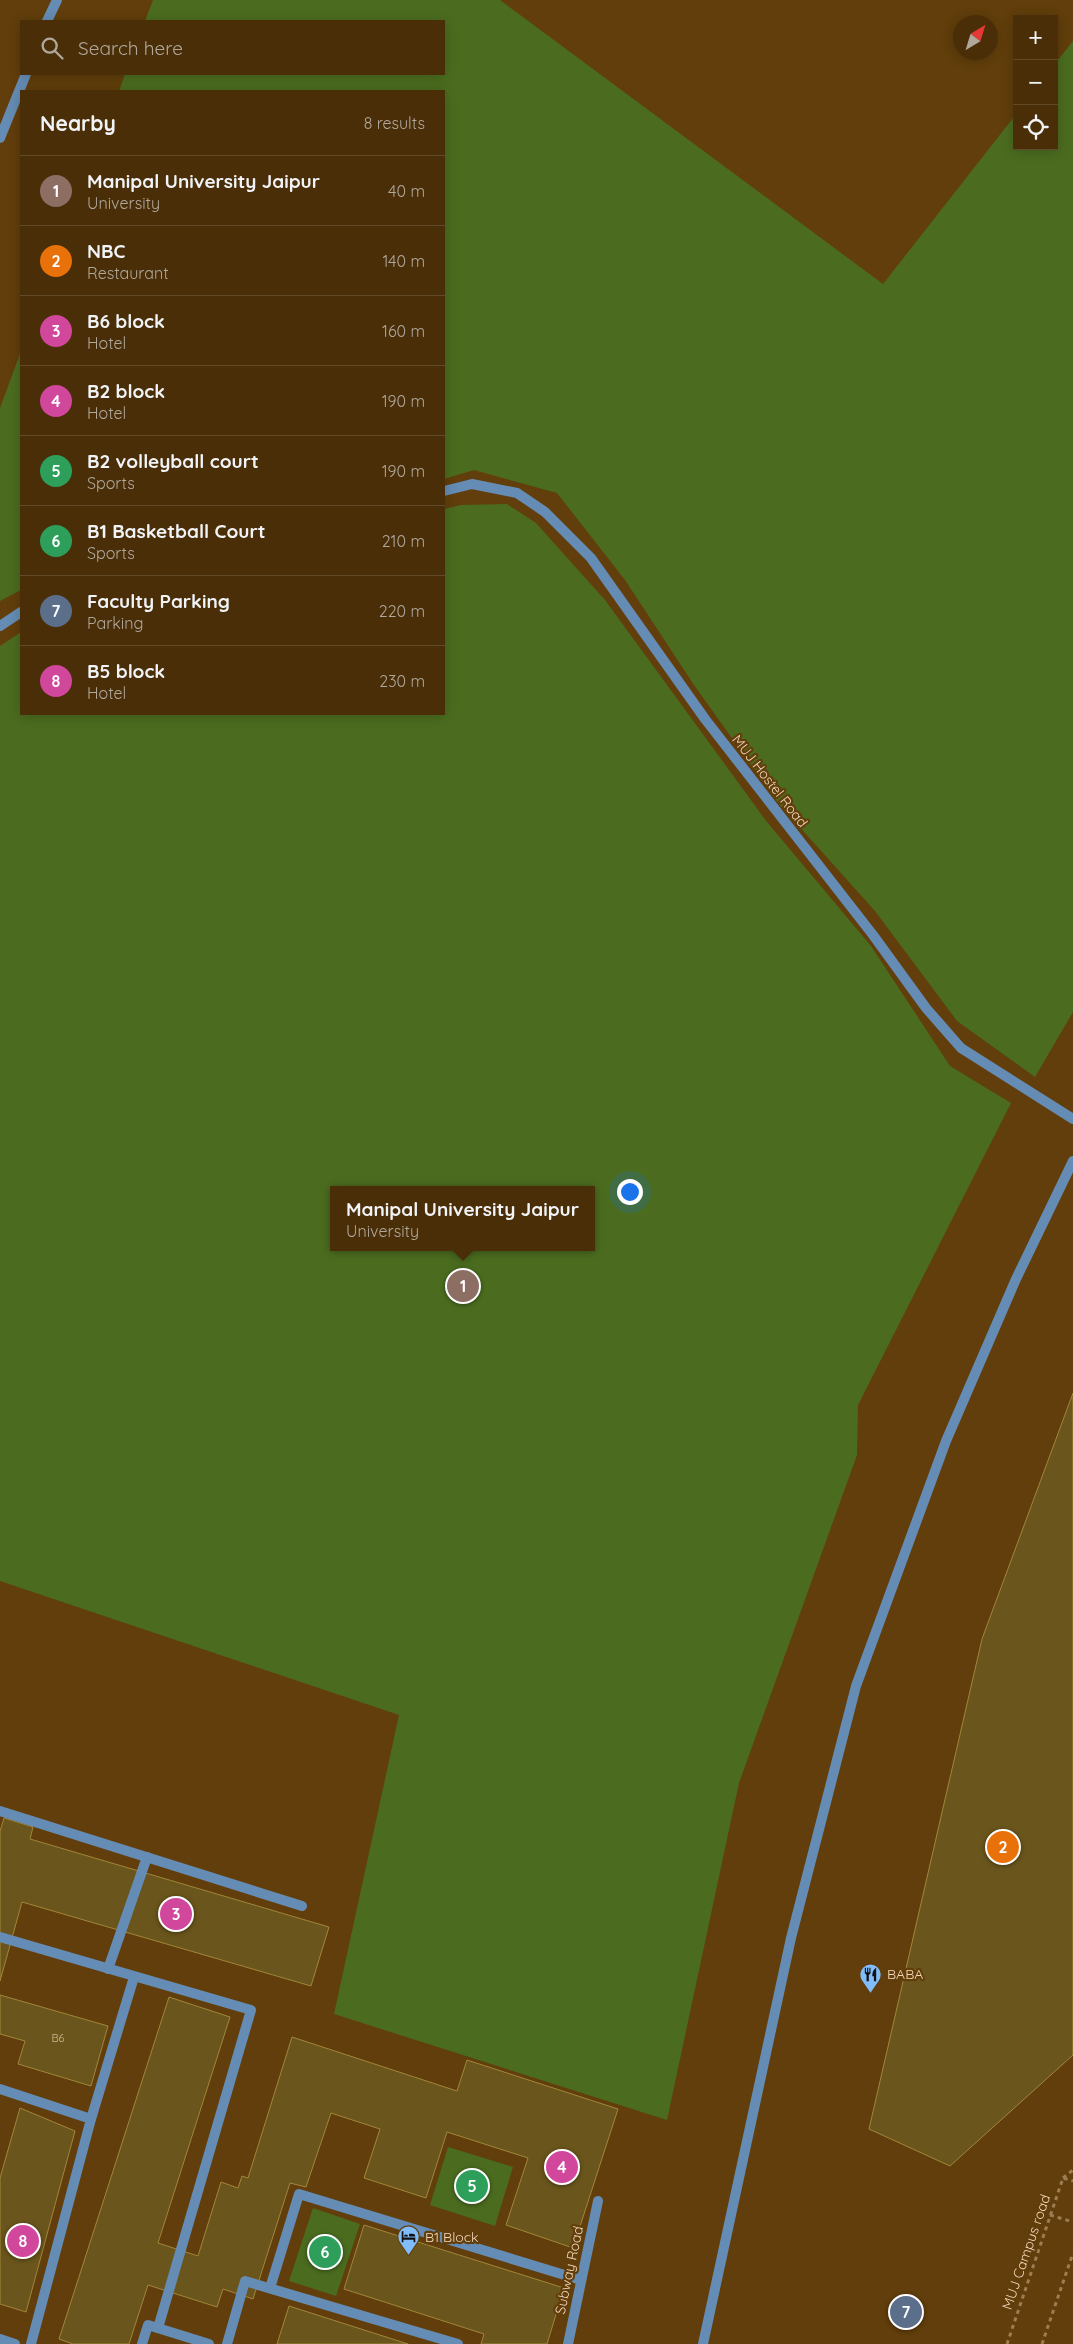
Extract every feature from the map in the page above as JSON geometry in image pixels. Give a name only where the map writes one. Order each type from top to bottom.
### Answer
[{"type":"street","points":[[47,20],[57,0]]},
{"type":"street","points":[[0,138],[26,75]]},
{"type":"street","name":"MUJ Hostel Road","points":[[445,491],[472,484],[517,493],[545,512],[591,558],[705,719],[873,935],[932,1015],[961,1048],[1073,1119]]},
{"type":"street","points":[[0,626],[20,613]]},
{"type":"street","points":[[703,2344],[791,1938],[856,1686],[946,1441],[1016,1279],[1073,1161]]},
{"type":"street","points":[[0,1811],[302,1906]]},
{"type":"street","points":[[108,1969],[147,1857]]},
{"type":"street","points":[[0,1937],[251,2010],[158,2328]]},
{"type":"street","points":[[31,2344],[92,2119],[134,1977]]},
{"type":"street","points":[[0,2089],[92,2119]]},
{"type":"street","points":[[270,2288],[299,2194],[582,2280]]},
{"type":"street","name":"Subway Road","points":[[568,2344],[598,2201]]},
{"type":"street","points":[[227,2344],[245,2281],[458,2344]]},
{"type":"street","points":[[142,2344],[148,2325],[209,2344]]},
{"type":"street","points":[[0,2339],[15,2344]]},
{"type":"path","points":[[1063,2178],[1073,2170]]},
{"type":"path","points":[[1063,2178],[1073,2181]]},
{"type":"path","name":"MUJ Campus road","points":[[1007,2344],[1063,2178]]},
{"type":"path","points":[[1050,2215],[1073,2222]]},
{"type":"path","points":[[1042,2344],[1073,2253]]},
{"type":"green space","points":[[153,0],[500,0],[883,284],[1013,118],[1013,150],[1058,150],[1058,60],[1073,41],[1073,1012],[1035,1077],[957,1021],[875,911],[779,804],[694,685],[625,580],[557,493],[474,470],[445,479],[445,90],[119,90],[125,75],[445,75],[445,20],[145,20]]},
{"type":"green space","points":[[20,354],[20,591],[0,601],[0,408]]},
{"type":"green space","points":[[507,504],[536,523],[605,600],[767,822],[871,946],[950,1066],[1011,1103],[858,1405],[857,1455],[739,1783],[667,2120],[334,2014],[399,1715],[0,1581],[0,646],[20,633],[20,715],[445,715],[445,509],[461,505]]},
{"type":"green space","points":[[448,2147],[513,2167],[495,2226],[430,2205]]},
{"type":"green space","points":[[313,2208],[360,2224],[336,2296],[289,2281]]},
{"type":"building","points":[[1073,1393],[1073,2055],[950,2166],[869,2129],[982,1639]]},
{"type":"building","points":[[4,1818],[33,1827],[30,1839],[329,1927],[311,1986],[22,1902],[0,1981],[0,1831]]},
{"type":"building","points":[[0,1995],[108,2026],[91,2086],[18,2064],[25,2041],[0,2034]]},
{"type":"building","points":[[169,1997],[230,2017],[158,2243],[198,2256],[221,2182],[238,2188],[242,2176],[248,2178],[292,2037],[457,2091],[467,2060],[618,2109],[573,2248],[506,2225],[528,2158],[447,2132],[426,2198],[364,2178],[380,2129],[331,2113],[306,2187],[290,2183],[253,2299],[223,2289],[217,2307],[148,2285],[129,2344],[73,2344],[59,2339]]},
{"type":"building","points":[[20,2108],[75,2131],[26,2312],[0,2304],[0,2178]]},
{"type":"building","name":"B1 Block","points":[[364,2225],[564,2288],[547,2344],[481,2344],[484,2334],[344,2289]]},
{"type":"building","points":[[289,2306],[408,2344],[277,2344]]},
{"type":"place","name":"Manipal University Jaipur","points":[[463,1286]]},
{"type":"place","name":"NBC","points":[[1003,1847]]},
{"type":"place","name":"B6 block","points":[[176,1914]]},
{"type":"place","name":"BABA","points":[[871,1993]]},
{"type":"place","name":"B2 block","points":[[562,2167]]},
{"type":"place","name":"B2 volleyball court","points":[[472,2186]]},
{"type":"place","name":"B5 block","points":[[23,2241]]},
{"type":"place","name":"B1 Basketball Court","points":[[325,2252]]},
{"type":"place","name":"B1 Block","points":[[409,2256]]},
{"type":"place","name":"Faculty Parking","points":[[906,2312]]}]
